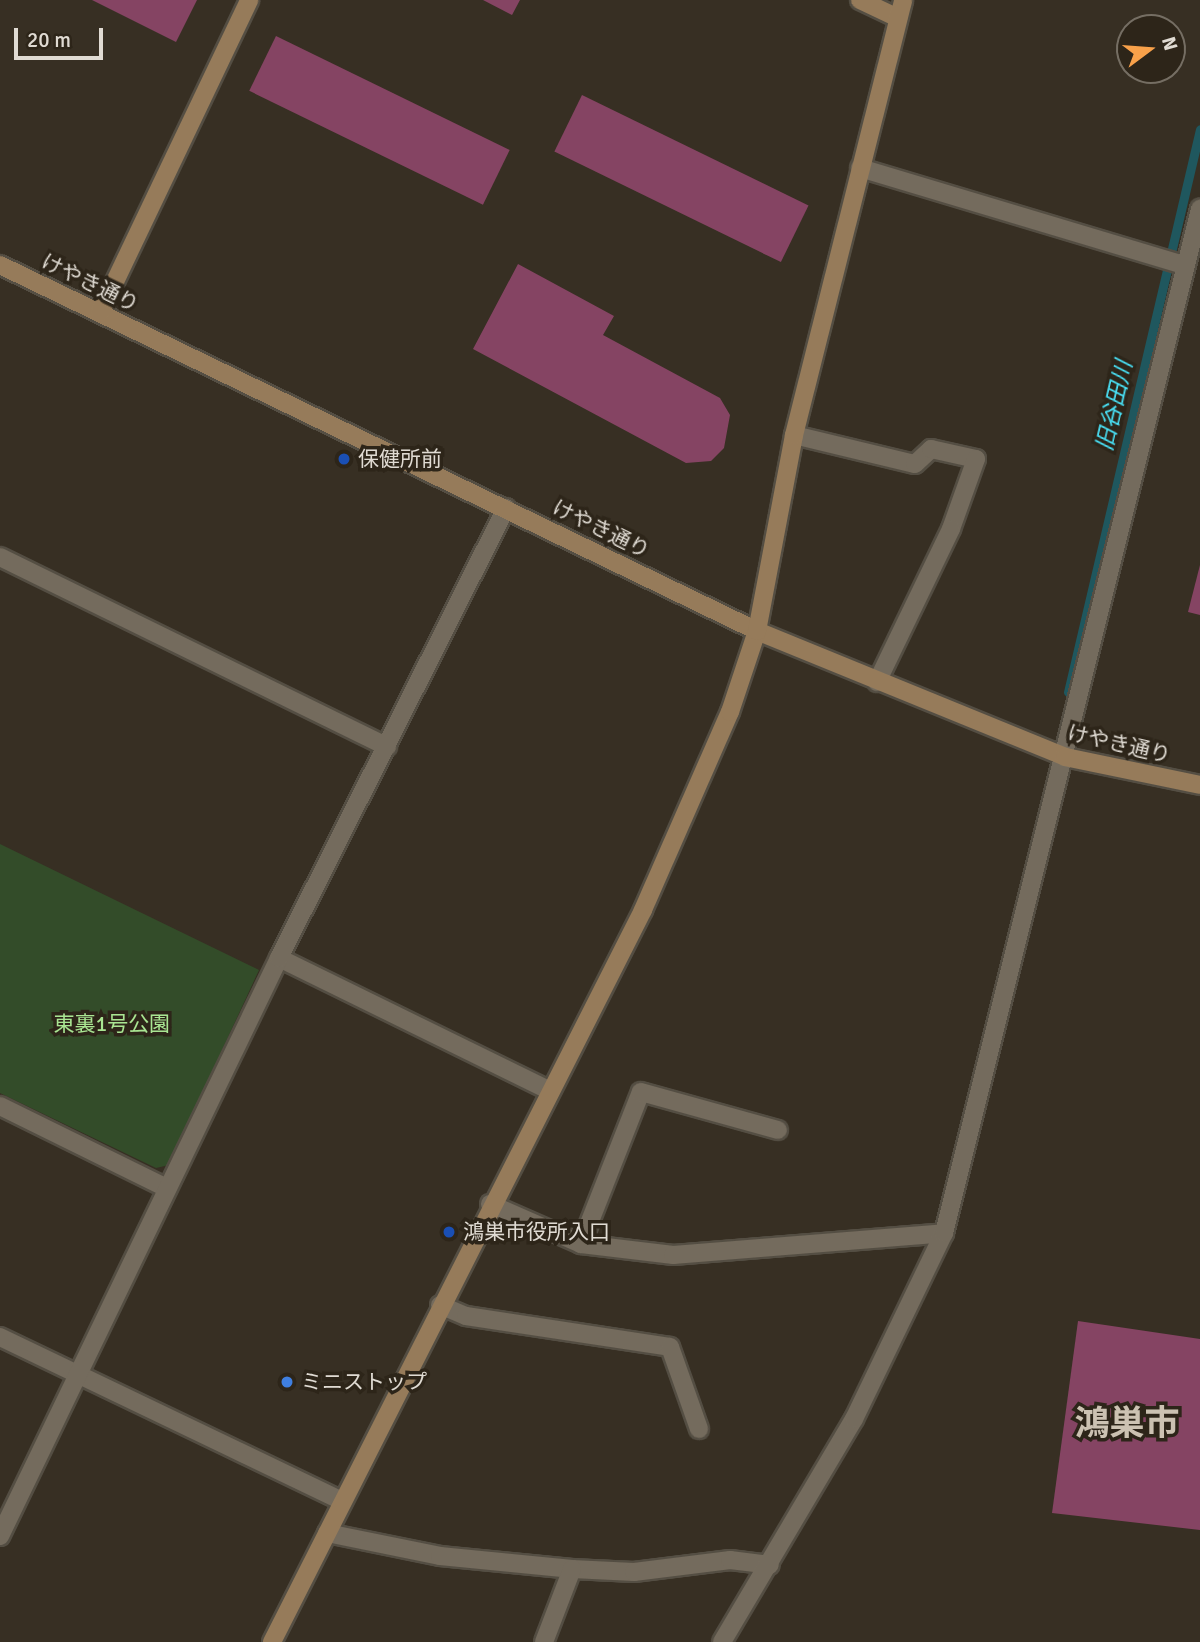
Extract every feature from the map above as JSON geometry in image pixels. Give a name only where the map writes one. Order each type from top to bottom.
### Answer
[{"type":"street","points":[[100,313],[250,0]]},
{"type":"street","points":[[860,0],[898,18]]},
{"type":"street","points":[[272,1642],[490,1204],[643,910],[730,712],[757,631],[794,435],[903,0]]},
{"type":"street","points":[[860,168],[1184,265]]},
{"type":"street","points":[[722,1642],[854,1419],[944,1234],[1200,209]]},
{"type":"street","name":"けやき通り","points":[[0,265],[757,631],[1065,757],[1200,785]]},
{"type":"street","points":[[794,435],[915,464],[931,449],[976,459],[951,529],[877,682]]},
{"type":"street","points":[[0,1536],[279,958],[506,508]]},
{"type":"street","points":[[0,557],[387,747]]},
{"type":"street","points":[[279,958],[550,1091]]},
{"type":"street","points":[[581,1244],[640,1092],[778,1130]]},
{"type":"street","points":[[0,1106],[167,1188]]},
{"type":"street","points":[[490,1204],[581,1244],[673,1255],[944,1234]]},
{"type":"street","points":[[440,1305],[466,1316],[670,1347],[699,1429]]},
{"type":"street","points":[[0,1337],[342,1502]]},
{"type":"street","points":[[327,1533],[440,1556],[572,1569],[634,1572],[730,1560],[770,1565]]},
{"type":"street","points":[[544,1642],[572,1569]]},
{"type":"green space","name":"東裏1号公園","points":[[0,844],[259,970],[169,1165],[156,1168],[0,1093]]},
{"type":"building","points":[[92,0],[197,0],[176,42]]},
{"type":"building","points":[[483,0],[520,0],[512,15]]},
{"type":"building","points":[[276,36],[510,150],[483,205],[249,91]]},
{"type":"building","points":[[582,95],[808,205],[781,262],[554,152]]},
{"type":"building","points":[[518,264],[614,316],[603,335],[720,398],[730,415],[724,448],[711,461],[686,463],[473,349]]},
{"type":"building","points":[[1200,565],[1200,615],[1188,612]]},
{"type":"building","points":[[1078,1321],[1200,1339],[1200,1530],[1052,1513]]},
{"type":"waterway","name":"旧谷田川","points":[[1068,692],[1200,129]]},
{"type":"place","name":"保健所前","points":[[344,459]]},
{"type":"place","name":"鴻巣市役所入口","points":[[449,1232]]},
{"type":"place","name":"ミニストップ","points":[[287,1382]]},
{"type":"district","name":"鴻巣市","points":[[1127,1424]]}]
